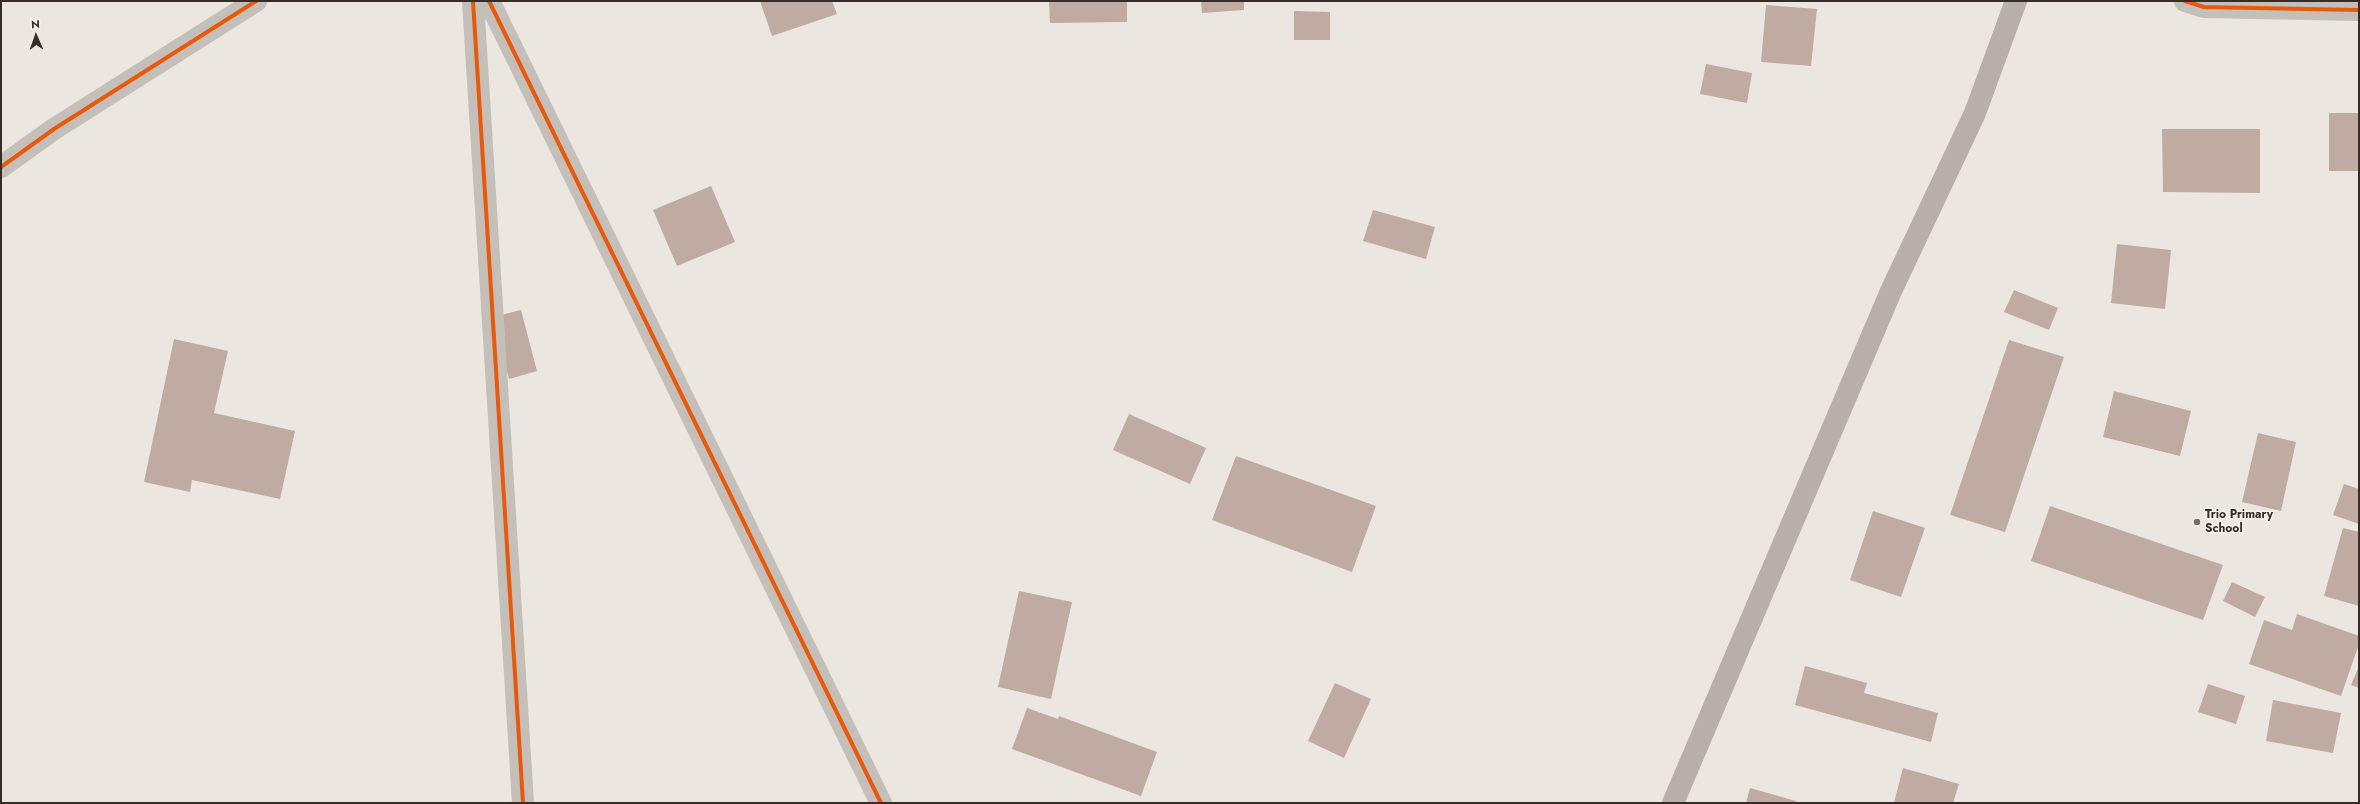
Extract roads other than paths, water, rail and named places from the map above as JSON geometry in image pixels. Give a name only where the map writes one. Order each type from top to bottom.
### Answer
[{"type":"main road","points":[[1673,803],[1888,299],[1975,113],[2016,1]]},
{"type":"street","points":[[1,167],[54,129],[256,1]]},
{"type":"street","points":[[473,1],[523,803]]},
{"type":"street","points":[[489,1],[881,803]]},
{"type":"street","points":[[2185,1],[2204,7],[2359,10]]},
{"type":"place","name":"Trio Primary School","points":[[2197,522]]}]
